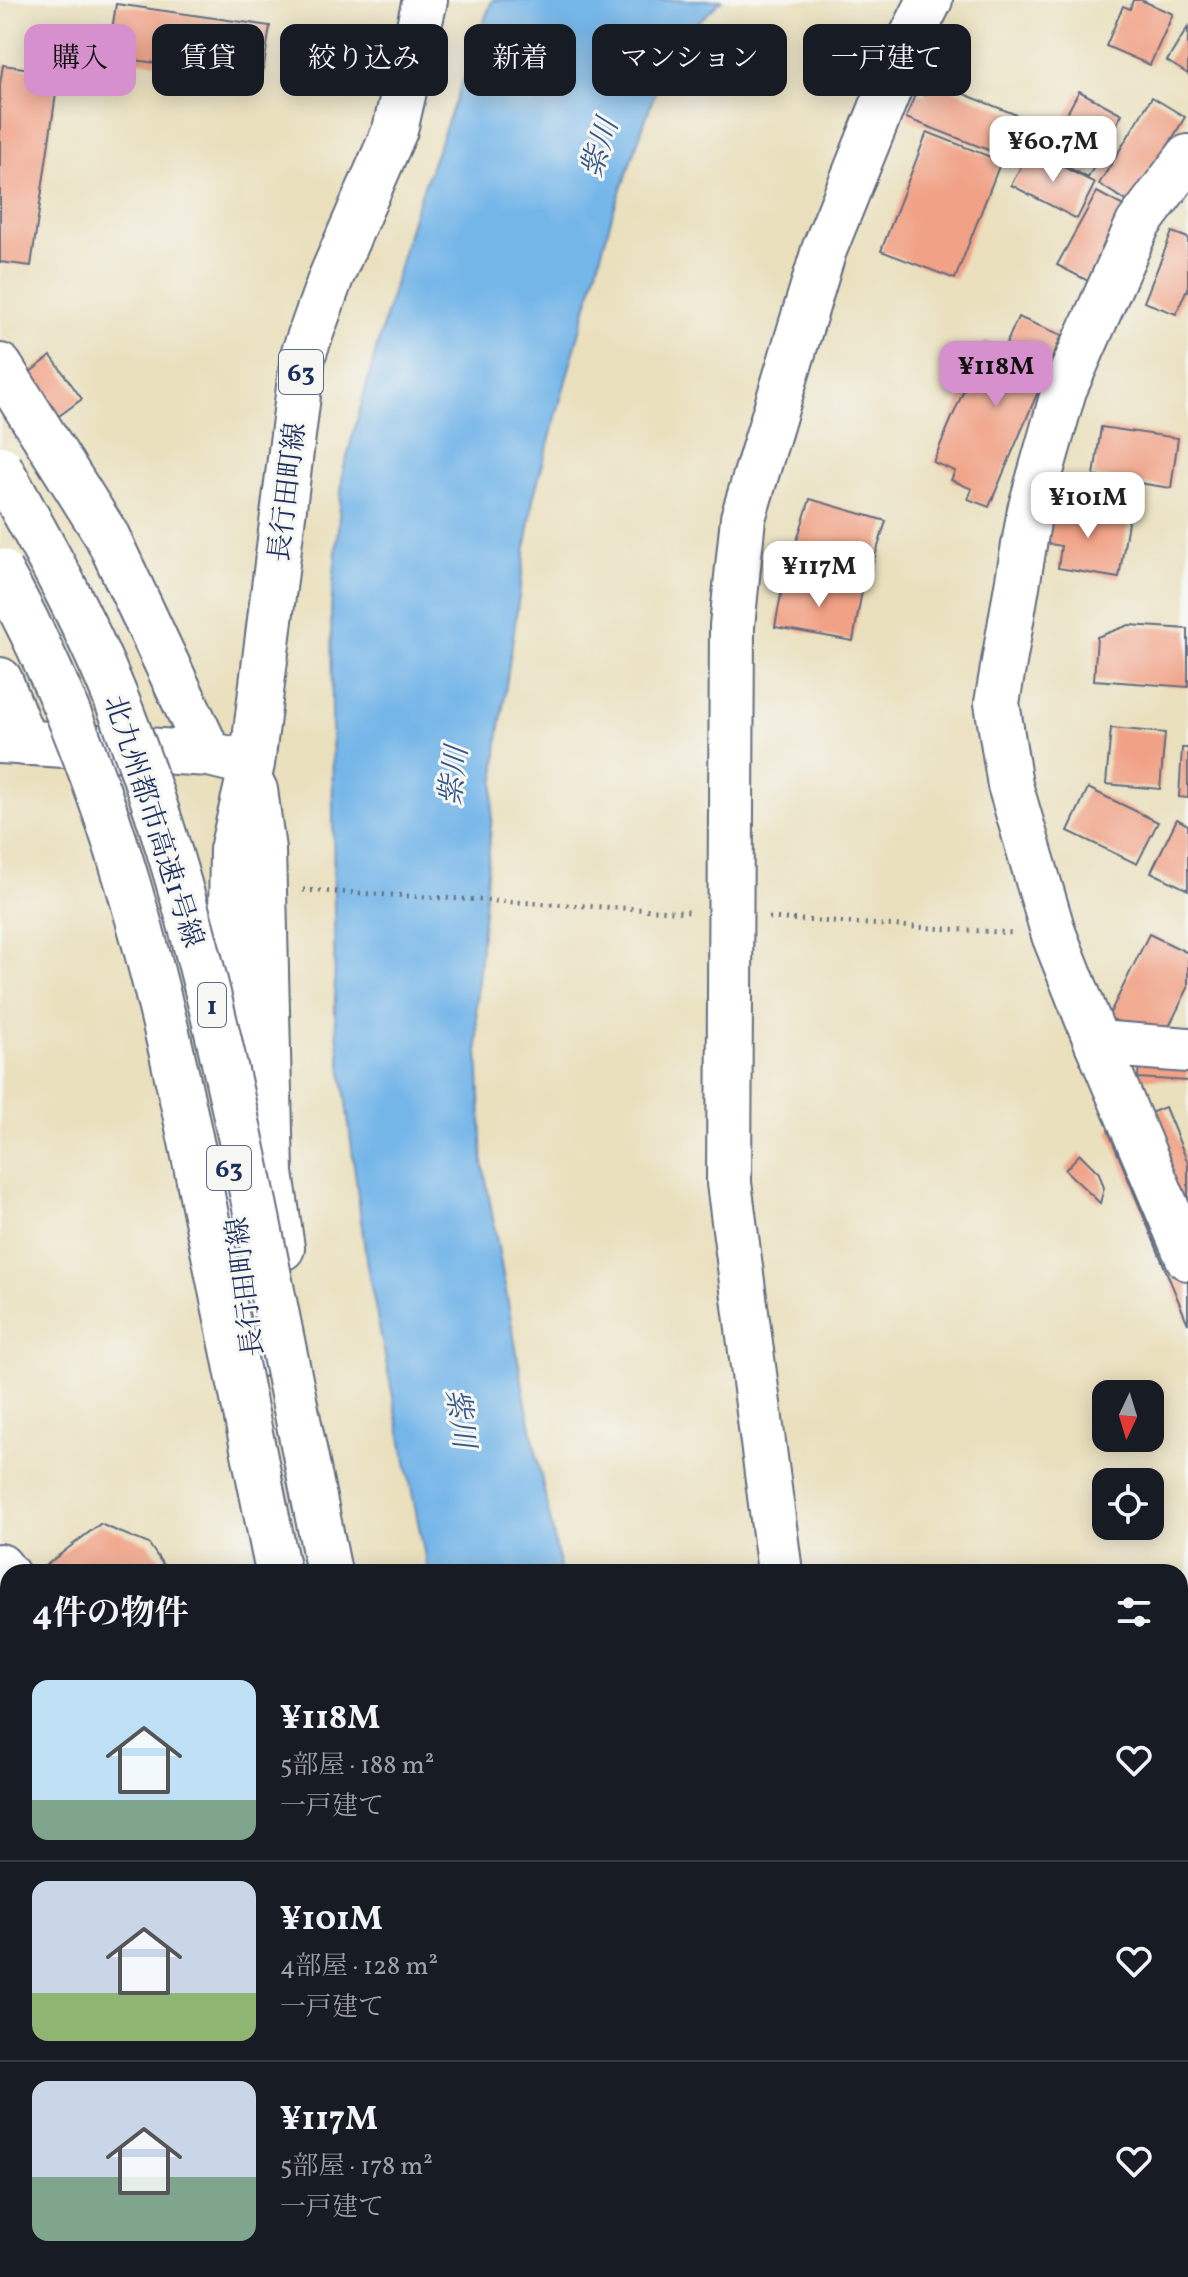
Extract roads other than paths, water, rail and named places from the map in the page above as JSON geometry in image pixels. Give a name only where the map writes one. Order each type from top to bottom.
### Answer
[{"type":"main road","name":"長行田町線","points":[[277,1564],[227,1148],[232,850],[252,764],[303,355],[331,277],[395,130],[425,0]]},
{"type":"main road","points":[[779,1564],[729,1183],[713,914],[732,626],[743,518],[824,250],[904,52],[930,0]]},
{"type":"main road","points":[[1188,157],[1138,224],[1064,390],[1030,510],[997,703],[1010,785],[1054,935],[1188,1258]]},
{"type":"main road","points":[[0,366],[107,536],[209,754]]},
{"type":"main road","name":"北九州都市高速1号線","points":[[0,468],[71,597],[121,710],[168,842],[202,964],[230,1083],[326,1564]]},
{"type":"main road","name":"北九州都市高速1号線","points":[[0,571],[74,729],[119,852],[154,973],[183,1100],[276,1564]]},
{"type":"main road","points":[[0,680],[13,742],[209,754],[252,764]]},
{"type":"main road","name":"長行田町線","points":[[252,764],[263,850],[271,1173],[327,1564]]},
{"type":"main road","points":[[1097,1043],[1188,1050]]},
{"type":"water","name":"紫川","points":[[492,0],[722,0],[696,24],[592,24],[592,96],[654,96],[612,215],[533,499],[498,741],[476,1005],[483,1163],[526,1404],[559,1564],[426,1564],[367,1266],[335,1017],[331,609],[343,471],[413,216],[464,77],[464,96],[576,96],[576,24],[483,24]]}]
